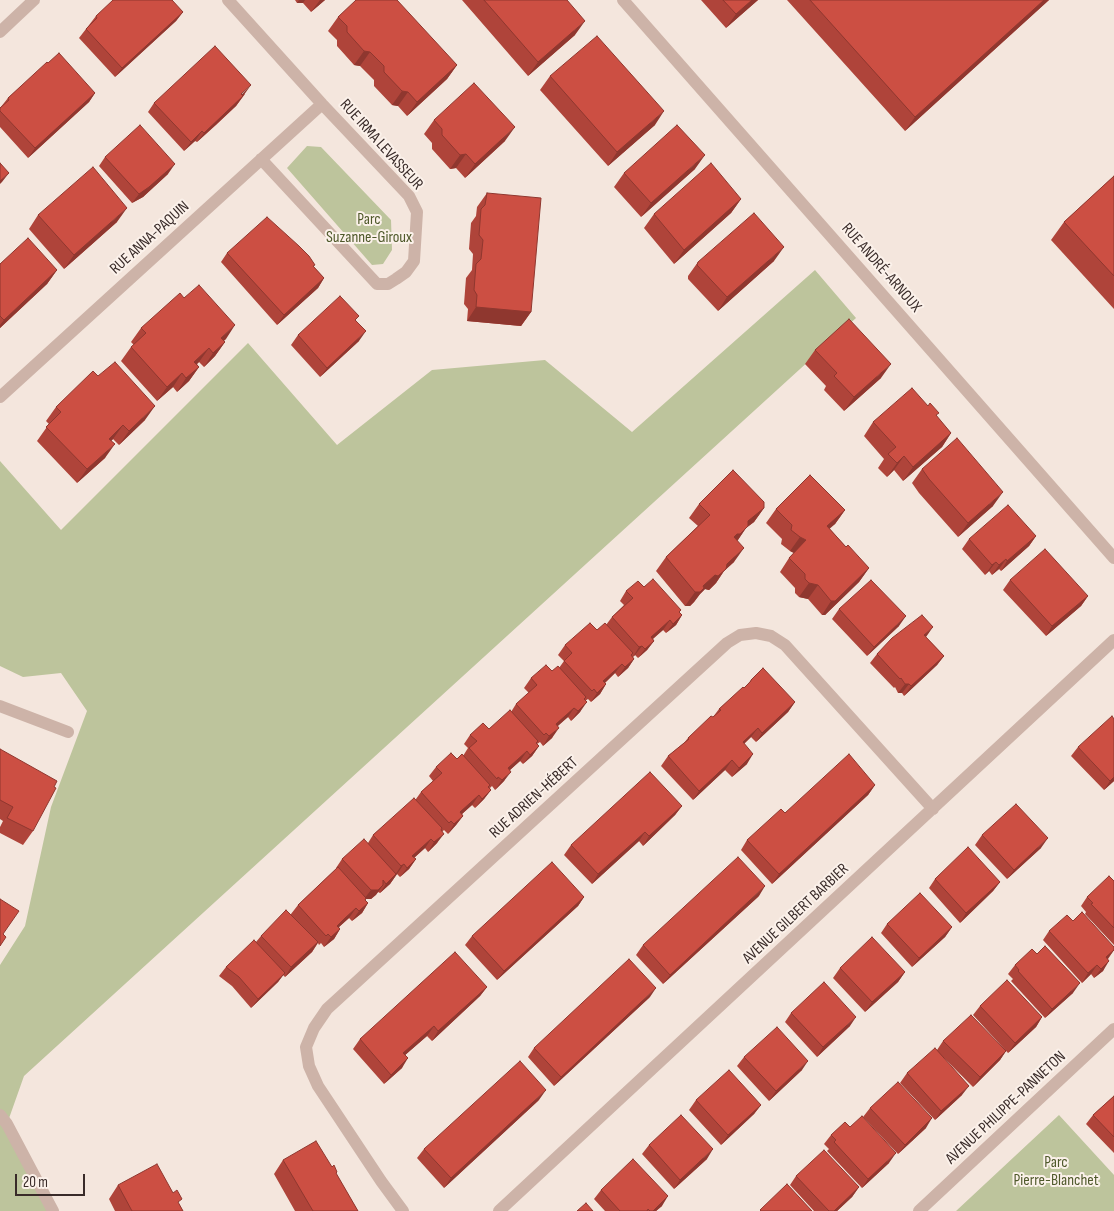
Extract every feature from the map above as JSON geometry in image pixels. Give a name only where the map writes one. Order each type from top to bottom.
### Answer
[{"type":"street","points":[[0,32],[34,0]]},
{"type":"street","name":"RUE IRMA LEVASSEUR","points":[[228,0],[409,196],[417,212],[418,222],[414,262],[406,272],[388,284],[377,284],[261,159]]},
{"type":"street","name":"RUE ANDRÉ-ARNOUX","points":[[623,0],[1114,558]]},
{"type":"street","name":"RUE ANNA-PAQUIN","points":[[0,397],[322,104]]},
{"type":"street","name":"RUE ADRIEN-HÉBERT","points":[[404,1211],[381,1181],[318,1086],[309,1066],[306,1047],[314,1028],[327,1009],[728,643],[740,635],[756,633],[771,636],[785,645],[933,809]]},
{"type":"street","name":"AVENUE GILBERT BARBIER","points":[[499,1211],[1114,640]]},
{"type":"street","points":[[0,706],[68,732]]},
{"type":"street","name":"AVENUE PHILIPPE-PANNETON","points":[[919,1211],[1114,1029]]},
{"type":"street","points":[[0,1115],[7,1124],[54,1211]]},
{"type":"green space","name":"Parc Suzanne-Giroux","points":[[307,146],[321,147],[391,220],[392,250],[383,264],[372,265],[287,168]]},
{"type":"green space","points":[[815,270],[856,318],[24,1076],[7,1124],[53,1211],[0,1211],[0,965],[25,926],[51,807],[87,711],[61,673],[23,677],[0,666],[0,461],[61,530],[248,343],[337,445],[432,370],[545,360],[632,432]]},
{"type":"green space","name":"Parc Pierre-Blanchet","points":[[1059,1115],[1114,1175],[1114,1211],[956,1211]]},
{"type":"building","points":[[113,0],[172,0],[183,12],[122,68],[86,29],[97,18],[96,16]]},
{"type":"building","points":[[356,0],[397,0],[457,65],[417,102],[408,92],[402,91],[384,72],[384,66],[370,52],[364,51],[347,32],[347,26],[338,17]]},
{"type":"building","points":[[484,0],[567,0],[585,21],[538,62]]},
{"type":"building","points":[[723,0],[752,0],[736,14]]},
{"type":"building","points":[[810,0],[1044,0],[915,117]]},
{"type":"building","points":[[597,36],[664,111],[617,152],[550,76]]},
{"type":"building","points":[[215,46],[251,85],[241,94],[243,96],[223,115],[204,133],[202,131],[191,142],[154,103]]},
{"type":"building","points":[[59,53],[95,93],[35,148],[0,111],[0,108],[9,100],[8,98]]},
{"type":"building","points":[[474,83],[515,127],[475,164],[466,154],[460,155],[442,135],[442,129],[434,120]]},
{"type":"building","points":[[140,125],[175,164],[139,194],[105,157]]},
{"type":"building","points":[[677,125],[705,155],[651,203],[624,173]]},
{"type":"building","points":[[0,163],[9,173],[0,181]]},
{"type":"building","points":[[711,163],[741,199],[684,250],[654,214]]},
{"type":"building","points":[[93,167],[127,208],[74,255],[38,215]]},
{"type":"building","points":[[1114,176],[1114,276],[1064,222]]},
{"type":"building","points":[[487,193],[541,198],[531,312],[476,307],[477,295],[474,290],[476,264],[481,259],[483,240],[479,235],[481,209],[485,205]]},
{"type":"building","points":[[754,213],[784,247],[727,297],[697,265],[698,262]]},
{"type":"building","points":[[267,217],[309,256],[315,265],[313,266],[324,278],[284,315],[227,253]]},
{"type":"building","points":[[28,238],[57,270],[4,320],[0,316],[0,264]]},
{"type":"building","points":[[199,285],[235,325],[221,338],[225,342],[213,353],[209,348],[194,362],[199,367],[186,378],[182,373],[167,387],[131,347],[146,333],[141,328],[180,293],[184,298]]},
{"type":"building","points":[[340,296],[359,316],[355,320],[366,331],[327,368],[298,335]]},
{"type":"building","points":[[849,319],[891,364],[854,397],[834,376],[837,373],[815,350]]},
{"type":"building","points":[[115,362],[155,406],[129,431],[123,425],[109,439],[115,444],[87,469],[46,427],[61,412],[56,407],[93,371],[98,376]]},
{"type":"building","points":[[912,388],[928,406],[930,403],[939,413],[936,415],[951,433],[913,467],[904,456],[897,463],[888,454],[896,447],[873,422]]},
{"type":"building","points":[[957,438],[1003,492],[968,523],[922,469]]},
{"type":"building","points":[[733,470],[764,502],[764,508],[748,521],[748,526],[740,534],[734,537],[744,548],[727,564],[726,569],[718,576],[715,575],[703,586],[704,588],[700,592],[695,592],[666,557],[710,515],[699,504]]},
{"type":"building","points":[[810,475],[845,510],[827,526],[869,568],[835,601],[831,601],[818,585],[809,583],[805,579],[805,574],[789,558],[806,540],[791,530],[792,525],[776,509]]},
{"type":"building","points":[[1008,505],[1036,536],[1007,561],[1006,559],[999,565],[996,562],[992,565],[969,539]]},
{"type":"building","points":[[1045,549],[1088,596],[1052,626],[1010,580]]},
{"type":"building","points":[[653,579],[681,610],[679,612],[682,615],[673,624],[670,620],[651,637],[654,641],[645,649],[642,646],[639,647],[612,617],[633,598],[626,591],[638,581],[644,587]]},
{"type":"building","points":[[871,580],[906,616],[874,647],[839,609]]},
{"type":"building","points":[[922,615],[933,627],[924,635],[944,656],[911,686],[905,684],[877,654],[892,638]]},
{"type":"building","points":[[590,623],[597,630],[605,623],[633,653],[631,655],[634,659],[625,667],[622,664],[603,681],[606,684],[597,693],[594,689],[592,691],[564,661],[572,653],[565,645]]},
{"type":"building","points":[[546,665],[552,671],[558,666],[586,697],[584,699],[587,702],[578,711],[574,708],[556,724],[559,728],[549,736],[546,733],[544,735],[516,704],[537,685],[531,678]]},
{"type":"building","points":[[763,668],[795,702],[762,733],[758,728],[743,742],[753,754],[739,768],[732,760],[699,791],[668,756],[689,739],[711,716],[713,717],[721,710],[719,709],[744,688]]},
{"type":"building","points":[[510,710],[538,741],[536,743],[539,746],[530,755],[527,751],[508,768],[511,772],[502,780],[498,777],[497,779],[469,748],[477,741],[470,735],[483,723],[489,729]]},
{"type":"building","points":[[1112,716],[1114,719],[1114,777],[1110,781],[1078,747]]},
{"type":"building","points":[[0,749],[57,781],[54,787],[56,788],[33,831],[7,818],[13,807],[0,800]]},
{"type":"building","points":[[451,753],[457,759],[462,754],[490,785],[488,787],[491,790],[482,799],[479,795],[460,812],[463,816],[454,824],[451,821],[449,823],[421,792],[442,773],[436,767]]},
{"type":"building","points":[[849,754],[875,785],[779,874],[747,840],[781,809],[785,813]]},
{"type":"building","points":[[650,772],[682,806],[649,836],[645,832],[598,874],[571,845]]},
{"type":"building","points":[[414,798],[442,828],[441,830],[444,834],[434,842],[431,839],[412,856],[416,859],[407,868],[404,864],[401,866],[373,835]]},
{"type":"building","points":[[1016,804],[1048,838],[1014,870],[982,835]]},
{"type":"building","points":[[364,839],[396,874],[386,884],[383,880],[383,885],[378,890],[371,890],[342,859]]},
{"type":"building","points":[[968,847],[1000,882],[966,913],[935,879]]},
{"type":"building","points":[[738,857],[765,886],[670,975],[643,945]]},
{"type":"building","points":[[552,862],[584,897],[504,971],[472,936]]},
{"type":"building","points":[[338,867],[366,898],[365,900],[368,903],[359,911],[356,908],[345,918],[337,926],[340,929],[331,937],[328,934],[326,936],[298,905]]},
{"type":"building","points":[[1109,876],[1114,881],[1114,928],[1091,904],[1093,903],[1087,897]]},
{"type":"building","points":[[920,893],[952,927],[919,958],[887,924]]},
{"type":"building","points":[[0,899],[19,911],[3,934],[6,937],[0,946]]},
{"type":"building","points":[[286,910],[318,942],[291,967],[261,936]]},
{"type":"building","points":[[1082,912],[1114,947],[1114,950],[1106,957],[1109,961],[1101,969],[1097,965],[1088,973],[1049,931],[1067,915],[1073,921]]},
{"type":"building","points":[[872,937],[905,972],[872,1002],[840,968]]},
{"type":"building","points":[[254,940],[285,973],[258,999],[239,977],[226,967]]},
{"type":"building","points":[[1045,946],[1080,983],[1052,1009],[1018,971],[1015,965],[1032,949],[1037,954]]},
{"type":"building","points":[[455,952],[487,987],[438,1031],[434,1026],[403,1053],[408,1058],[391,1075],[360,1039]]},
{"type":"building","points":[[629,959],[656,988],[561,1077],[534,1048]]},
{"type":"building","points":[[1007,980],[1042,1017],[1015,1043],[980,1006]]},
{"type":"building","points":[[824,982],[856,1017],[823,1047],[791,1013]]},
{"type":"building","points":[[971,1015],[1006,1051],[980,1077],[943,1041]]},
{"type":"building","points":[[777,1027],[808,1061],[776,1091],[744,1057]]},
{"type":"building","points":[[935,1048],[969,1086],[941,1111],[907,1073]]},
{"type":"building","points":[[520,1061],[546,1090],[451,1178],[424,1149]]},
{"type":"building","points":[[729,1070],[761,1105],[728,1135],[696,1100]]},
{"type":"building","points":[[898,1082],[932,1118],[905,1145],[870,1108]]},
{"type":"building","points":[[1114,1096],[1114,1137],[1093,1115]]},
{"type":"building","points":[[681,1115],[713,1149],[680,1180],[649,1145]]},
{"type":"building","points":[[862,1116],[896,1153],[868,1179],[834,1142],[836,1140],[831,1135],[845,1122],[850,1127]]},
{"type":"building","points":[[316,1141],[332,1167],[334,1165],[336,1173],[358,1211],[313,1211],[283,1160]]},
{"type":"building","points":[[824,1150],[859,1187],[834,1211],[829,1211],[796,1176]]},
{"type":"building","points":[[633,1159],[668,1196],[653,1211],[648,1209],[647,1211],[620,1211],[601,1190]]},
{"type":"building","points":[[157,1164],[173,1193],[177,1190],[182,1199],[178,1202],[183,1211],[132,1211],[118,1185]]},
{"type":"building","points":[[787,1184],[812,1211],[760,1210]]},
{"type":"building","points":[[586,1203],[593,1211],[577,1211]]}]
